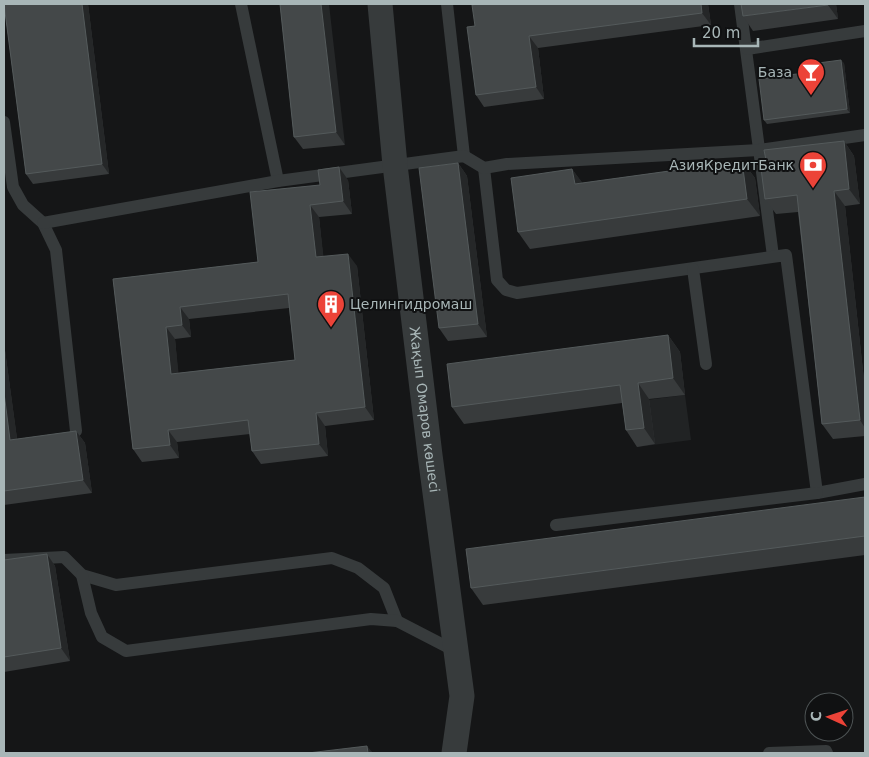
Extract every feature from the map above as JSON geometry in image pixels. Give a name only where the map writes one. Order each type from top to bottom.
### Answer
[{"type":"street","name":"Жақып Омаров көшесі","points":[[380,4],[395,165],[462,696],[454,753]]},
{"type":"lane","points":[[241,4],[278,181]]},
{"type":"lane","points":[[447,4],[464,156]]},
{"type":"lane","points":[[740,4],[773,256]]},
{"type":"lane","points":[[747,49],[865,31]]},
{"type":"lane","points":[[4,122],[13,187],[24,205],[43,223],[56,250],[76,431]]},
{"type":"lane","points":[[43,223],[278,181],[464,156],[484,168],[507,164],[760,150],[865,135]]},
{"type":"lane","points":[[484,168],[497,280],[506,290],[517,293],[786,255],[817,493]]},
{"type":"lane","points":[[693,269],[706,364]]},
{"type":"lane","points":[[556,525],[817,493],[865,484]]},
{"type":"lane","points":[[4,560],[64,557],[82,575],[116,585],[332,558],[358,568],[384,588],[397,621]]},
{"type":"lane","points":[[82,575],[91,613],[102,637],[126,651],[371,619],[397,621],[457,652]]},
{"type":"lane","points":[[769,753],[826,751],[827,753]]},
{"type":"shaded area","points":[[685,395],[691,440],[637,447],[631,402]]},
{"type":"building","points":[[4,4],[82,4],[102,164],[26,174]]},
{"type":"building","points":[[280,4],[321,4],[336,132],[294,137]]},
{"type":"building","points":[[701,4],[702,13],[529,36],[536,87],[476,95],[467,27],[475,26],[472,5]]},
{"type":"building","points":[[741,4],[827,4],[828,5],[743,16]]},
{"type":"building","points":[[841,60],[847,109],[764,120],[759,79],[804,73],[803,65]]},
{"type":"building","points":[[844,141],[849,189],[834,191],[860,420],[822,424],[797,195],[765,199],[760,161],[766,160],[764,150]]},
{"type":"building","points":[[742,161],[747,199],[518,232],[511,178],[572,169],[575,184]]},
{"type":"building","points":[[458,163],[478,324],[439,328],[419,168]]},
{"type":"building","name":"Целингидромаш","points":[[339,167],[343,201],[310,205],[316,257],[348,254],[365,407],[316,413],[319,444],[252,451],[248,420],[168,430],[170,445],[133,449],[113,279],[258,262],[250,192],[320,185],[318,170]],"holes":[[[288,294],[295,360],[171,374],[166,327],[182,325],[180,307]]]},
{"type":"building","points":[[668,335],[673,378],[638,383],[644,428],[626,430],[620,385],[452,407],[447,364]]},
{"type":"building","points":[[4,393],[10,440],[76,431],[83,480],[4,491]]},
{"type":"building","points":[[865,497],[865,536],[471,588],[466,549]]},
{"type":"building","points":[[47,554],[61,648],[4,657],[4,560]]},
{"type":"building","points":[[367,746],[368,753],[308,753]]},
{"type":"place","name":"База","points":[[811,96]]},
{"type":"place","name":"АзияКредитБанк","points":[[813,189]]},
{"type":"place","name":"Целингидромаш","points":[[331,328]]}]
